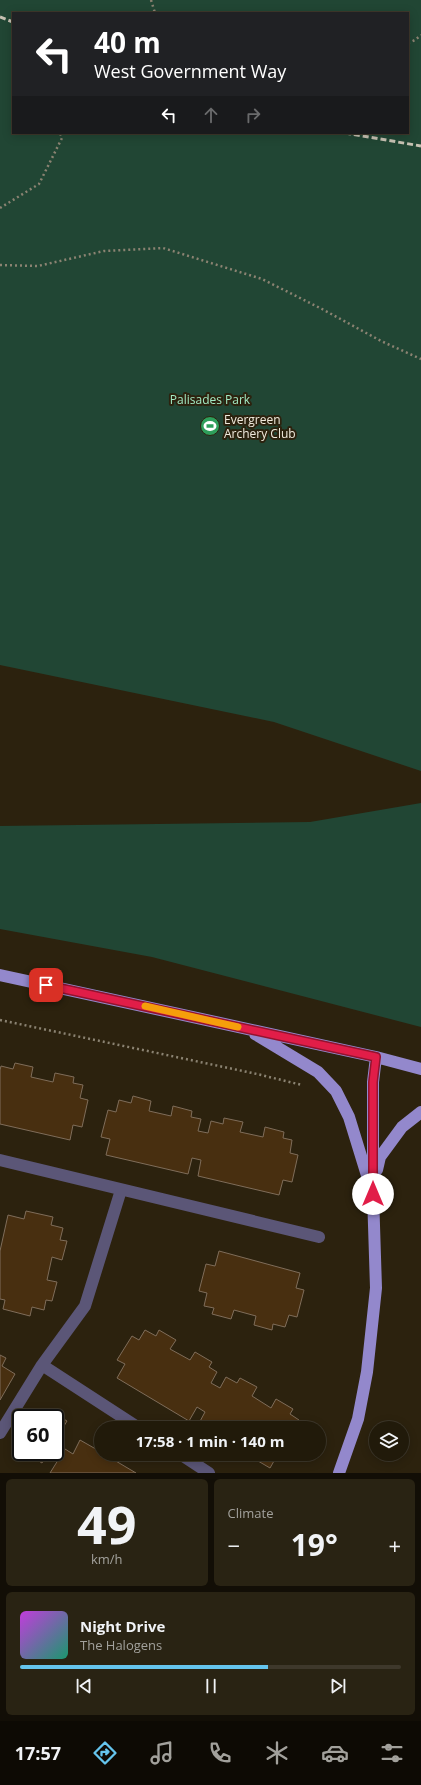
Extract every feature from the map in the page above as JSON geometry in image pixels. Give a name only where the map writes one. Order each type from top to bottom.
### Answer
[{"type":"main road","points":[[0,975],[376,1057],[421,1069]]},
{"type":"main road","points":[[245,1028],[318,1072],[336,1091],[349,1117],[373,1194]]},
{"type":"main road","points":[[339,1473],[358,1419],[367,1372],[376,1288],[373,1194],[373,1082],[376,1057]]},
{"type":"main road","points":[[373,1194],[380,1157],[402,1127],[421,1112]]},
{"type":"lane","points":[[0,1160],[319,1236]]},
{"type":"lane","points":[[0,1433],[42,1365],[85,1306],[121,1190]]},
{"type":"lane","points":[[42,1365],[129,1421]]},
{"type":"lane","points":[[191,1461],[210,1473]]},
{"type":"path","points":[[152,0],[155,12]]},
{"type":"path","points":[[409,43],[421,35]]},
{"type":"path","points":[[0,208],[39,184],[62,138],[60,134]]},
{"type":"path","points":[[0,265],[38,266],[104,251],[163,248],[262,279],[381,341],[421,359]]},
{"type":"path","points":[[0,1020],[257,1074],[307,1087]]},
{"type":"green space","name":"Evergreen Archery Club","points":[[0,0],[421,0],[421,771],[274,722],[0,665]]},
{"type":"green space","points":[[421,803],[421,1027],[152,957],[0,929],[0,826],[310,822]]},
{"type":"building","points":[[15,1063],[33,1067],[31,1077],[53,1082],[55,1073],[74,1077],[73,1083],[83,1085],[80,1098],[88,1100],[82,1127],[73,1125],[70,1140],[0,1124],[0,1070],[1,1066],[13,1069]]},
{"type":"building","points":[[133,1096],[151,1101],[149,1111],[171,1116],[173,1106],[192,1111],[191,1117],[201,1119],[198,1131],[208,1133],[211,1121],[223,1124],[224,1118],[243,1122],[240,1132],[263,1137],[265,1127],[284,1132],[283,1138],[292,1140],[290,1153],[298,1155],[292,1182],[283,1180],[279,1195],[198,1176],[201,1160],[192,1158],[188,1174],[106,1155],[110,1139],[101,1137],[108,1110],[116,1112],[119,1100],[131,1103]]},
{"type":"building","points":[[26,1211],[53,1217],[51,1225],[63,1228],[60,1240],[67,1241],[62,1260],[52,1257],[47,1280],[57,1282],[52,1301],[46,1300],[44,1310],[32,1307],[30,1316],[3,1309],[5,1300],[0,1299],[0,1251],[8,1215],[24,1219]]},
{"type":"building","points":[[219,1251],[300,1273],[296,1288],[304,1290],[297,1317],[289,1315],[285,1327],[273,1324],[272,1330],[254,1325],[256,1316],[234,1310],[231,1319],[212,1314],[214,1308],[204,1306],[207,1293],[199,1291],[206,1264],[215,1266]]},
{"type":"building","points":[[145,1330],[156,1336],[159,1330],[176,1340],[170,1349],[190,1360],[195,1352],[212,1362],[209,1367],[217,1372],[211,1383],[220,1388],[226,1377],[237,1383],[240,1378],[257,1387],[252,1396],[271,1408],[276,1399],[293,1409],[290,1414],[299,1420],[200,1421],[205,1412],[197,1407],[189,1421],[117,1378],[125,1364],[117,1360],[132,1336],[139,1340]]},
{"type":"building","points":[[0,1355],[6,1358],[2,1366],[15,1374],[0,1400]]},
{"type":"building","points":[[64,1419],[67,1421],[64,1426]]},
{"type":"building","points":[[80,1440],[94,1448],[94,1461],[116,1461],[136,1473],[50,1473],[58,1461],[64,1461],[65,1449],[73,1454]]},
{"type":"building","points":[[258,1461],[274,1461],[270,1468]]},
{"type":"railway","points":[[0,17],[12,22]]},
{"type":"railway","points":[[351,134],[421,146]]},
{"type":"slow traffic","points":[[145,1006],[238,1027]]},
{"type":"place","name":"Evergreen Archery Club","points":[[210,426]]},
{"type":"route","points":[[46,985],[376,1057],[373,1082],[373,1194]]},
{"type":"park label","name":"Palisades Park","points":[[210,399]]}]
